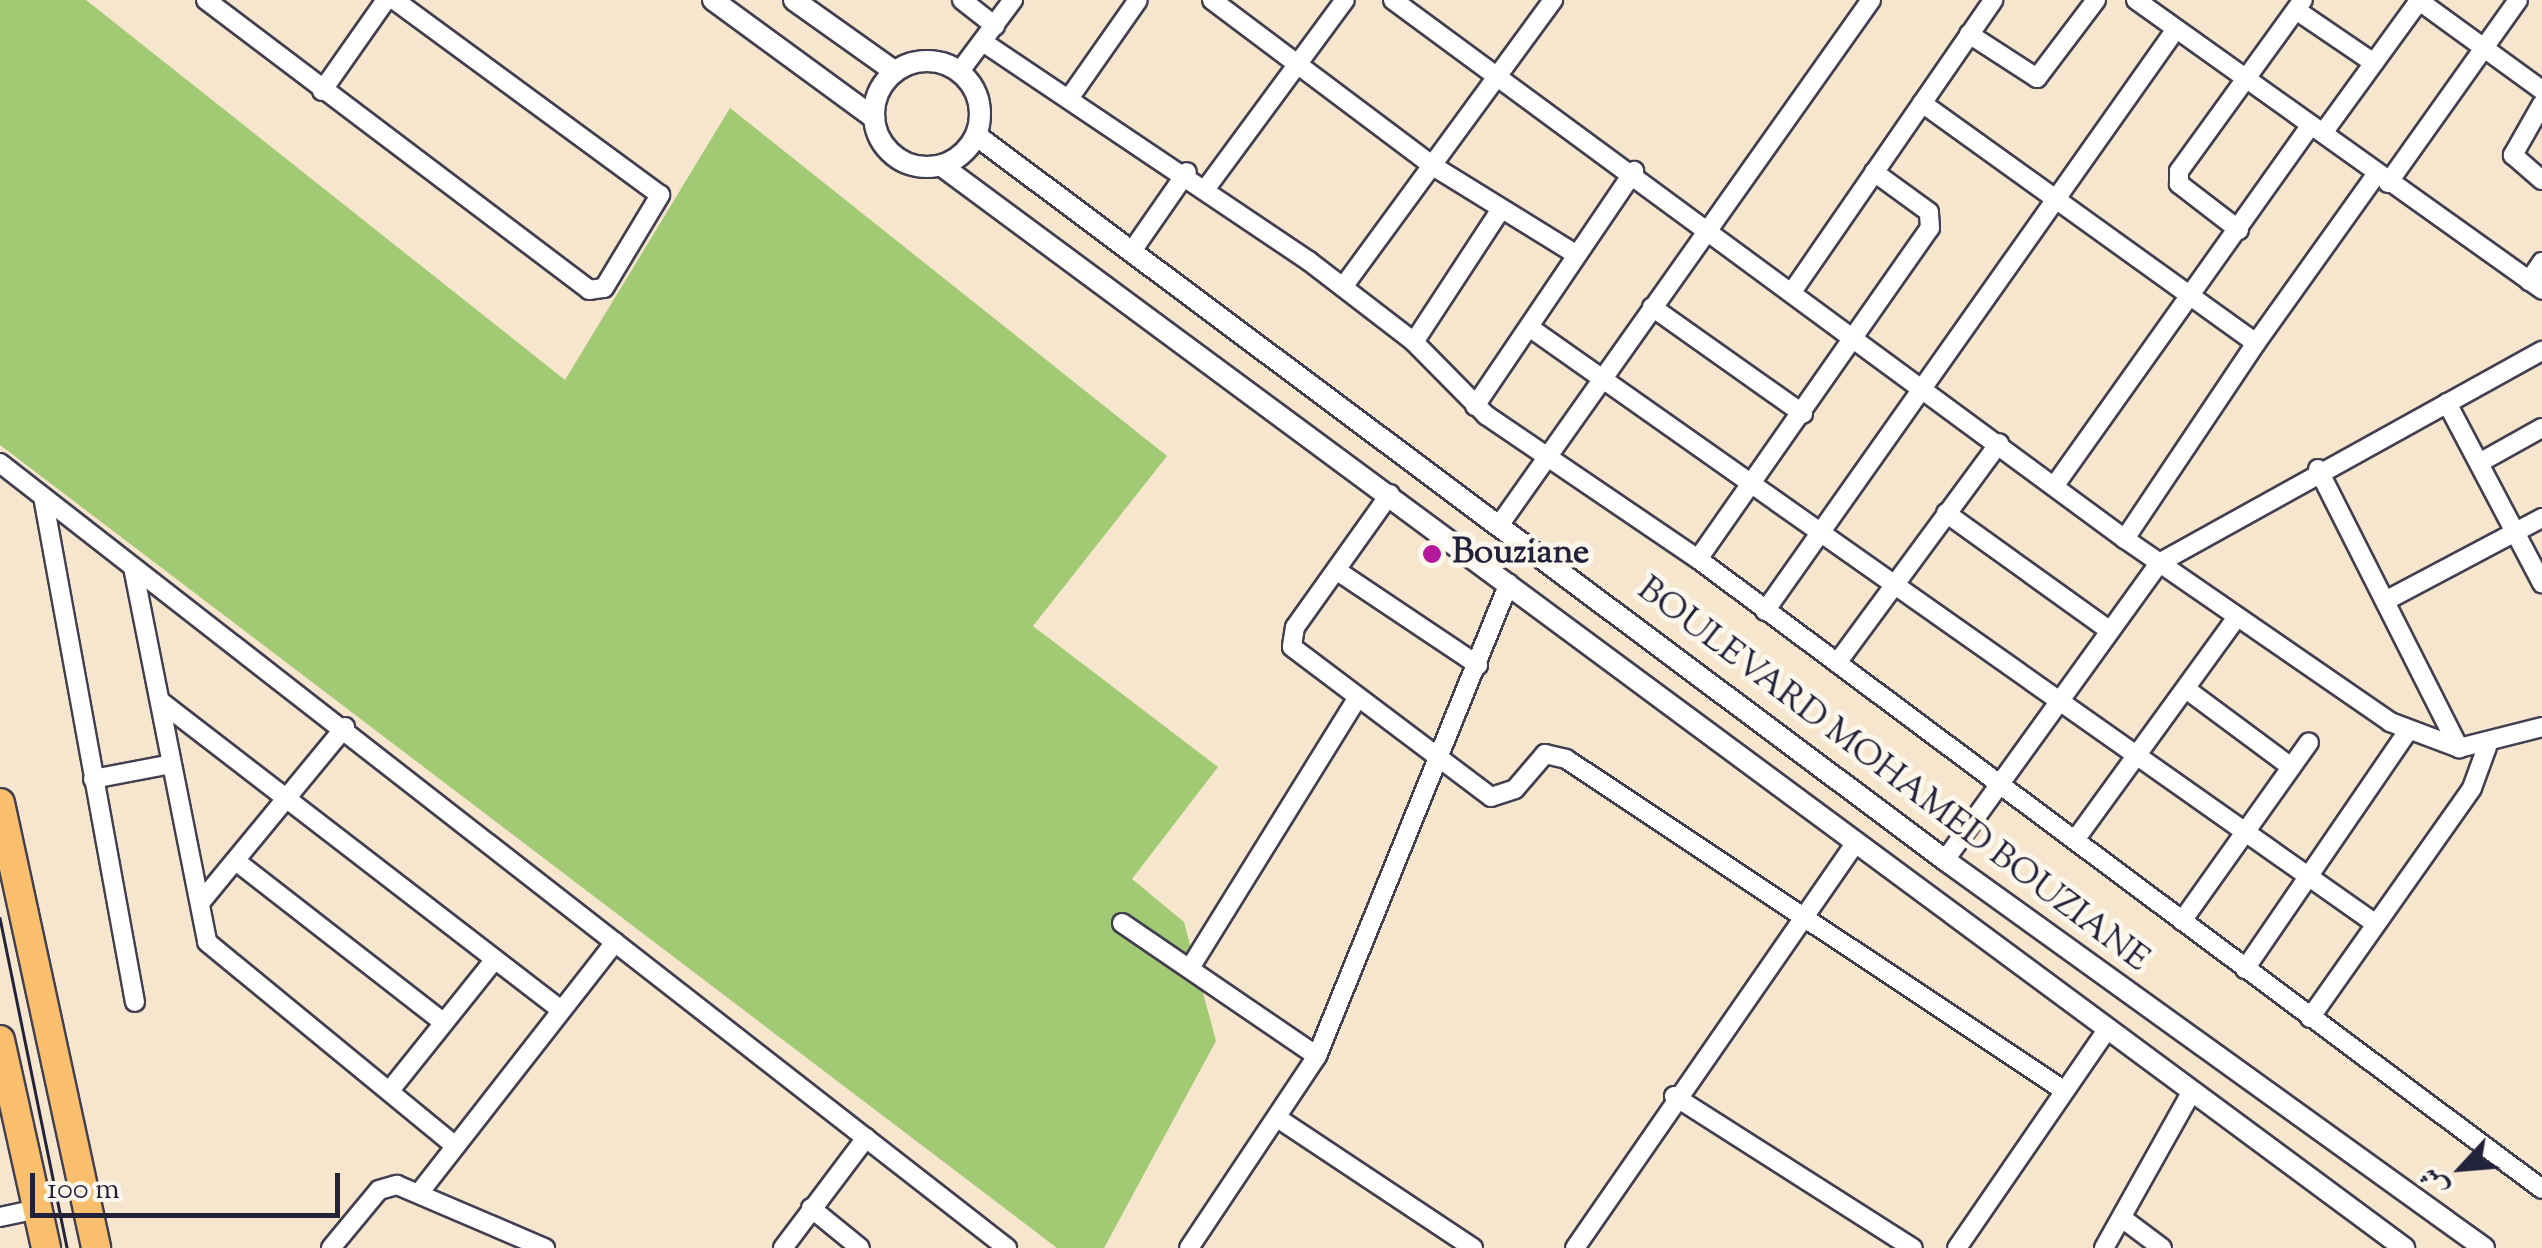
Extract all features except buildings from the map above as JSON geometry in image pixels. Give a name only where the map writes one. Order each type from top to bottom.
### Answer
[{"type":"main road","points":[[0,803],[96,1248]]},
{"type":"main road","points":[[0,1040],[46,1248]]},
{"type":"street","points":[[206,0],[589,290],[604,288],[660,195],[395,0]]},
{"type":"street","points":[[322,91],[386,0]]},
{"type":"street","points":[[713,0],[874,118],[889,152],[912,166],[942,166],[977,136],[980,100],[960,71],[928,60],[894,71],[874,118]]},
{"type":"street","points":[[794,0],[894,71]]},
{"type":"street","points":[[962,0],[995,26]]},
{"type":"street","points":[[960,71],[1013,0]]},
{"type":"street","points":[[1070,97],[1138,0]]},
{"type":"street","points":[[1212,0],[1432,166],[1577,256]]},
{"type":"street","points":[[1207,187],[1345,0]]},
{"type":"street","points":[[1393,0],[1709,224],[2125,539],[2408,731],[2459,748],[2488,747],[2542,728]]},
{"type":"street","points":[[1343,287],[1553,0]]},
{"type":"street","points":[[1500,524],[1709,224],[1872,0]]},
{"type":"street","points":[[1794,288],[1993,0]]},
{"type":"street","points":[[1968,34],[2036,78],[2096,0]]},
{"type":"street","points":[[2136,0],[2382,179],[2536,285],[2542,262]]},
{"type":"street","points":[[2055,485],[2239,230],[2374,63],[2418,0],[2542,90]]},
{"type":"street","points":[[2125,539],[2256,343],[2485,49],[2518,0]]},
{"type":"street","points":[[2239,230],[2178,178],[2300,5],[2374,63]]},
{"type":"street","points":[[1764,611],[1926,388],[2176,29]]},
{"type":"street","points":[[984,42],[1187,172],[1414,342],[1475,406],[1698,559],[2542,1189]]},
{"type":"street","points":[[1922,103],[2060,195],[2256,343]]},
{"type":"street","points":[[2542,104],[2513,154],[2542,180]]},
{"type":"street","name":"BOULEVARD MOHAMED BOUZIANE","points":[[977,136],[1945,860],[2484,1248]]},
{"type":"street","name":"BOULEVARD MOHAMED BOUZIANE","points":[[942,166],[2404,1248]]},
{"type":"street","points":[[1475,406],[1634,171]]},
{"type":"street","points":[[1132,251],[1187,172]]},
{"type":"street","points":[[1698,559],[1859,338],[1932,219],[1874,172]]},
{"type":"street","points":[[1414,342],[1501,209]]},
{"type":"street","points":[[1652,307],[1803,414]]},
{"type":"street","points":[[1529,327],[2062,698],[2306,878],[2376,924]]},
{"type":"street","points":[[1945,860],[2159,563],[2318,469],[2542,351]]},
{"type":"street","points":[[2447,403],[2542,583]]},
{"type":"street","points":[[2479,463],[2542,428]]},
{"type":"street","points":[[1837,663],[1999,443]]},
{"type":"street","points":[[0,463],[44,502],[345,727],[1007,1248]]},
{"type":"street","points":[[2318,469],[2459,748]]},
{"type":"street","points":[[1390,494],[1336,570],[1292,647],[1356,700],[1492,798],[1505,797],[1536,760],[1554,754],[2062,1088]]},
{"type":"street","points":[[44,502],[135,1002]]},
{"type":"street","points":[[1946,513],[2110,631]]},
{"type":"street","points":[[2387,600],[2542,518]]},
{"type":"street","points":[[133,567],[200,903],[213,948],[391,1089],[455,1146]]},
{"type":"street","points":[[1336,570],[1478,665]]},
{"type":"street","points":[[1189,1248],[1280,1120],[1317,1056],[1509,583]]},
{"type":"street","points":[[2075,840],[2237,616]]},
{"type":"street","points":[[2186,689],[2291,767]]},
{"type":"street","points":[[1190,968],[1356,700]]},
{"type":"street","points":[[160,701],[561,1010]]},
{"type":"street","points":[[200,903],[345,727]]},
{"type":"street","points":[[2245,968],[2408,731]]},
{"type":"street","points":[[2182,922],[2309,742]]},
{"type":"street","points":[[2310,1018],[2472,788],[2488,747]]},
{"type":"street","points":[[93,780],[172,764]]},
{"type":"street","points":[[1575,1248],[1674,1096],[1856,842]]},
{"type":"street","points":[[236,861],[442,1022]]},
{"type":"street","points":[[1122,923],[1317,1056]]},
{"type":"street","points":[[423,1188],[615,942]]},
{"type":"street","points":[[391,1089],[494,959]]},
{"type":"street","points":[[1957,1248],[2062,1088],[2106,1030]]},
{"type":"street","points":[[2104,1248],[2190,1093]]},
{"type":"street","points":[[1674,1096],[1913,1248]]},
{"type":"street","points":[[1280,1120],[1472,1248]]},
{"type":"street","points":[[783,1248],[866,1138]]},
{"type":"street","points":[[330,1248],[379,1190],[423,1188],[545,1248]]},
{"type":"street","points":[[0,1217],[38,1208]]},
{"type":"street","points":[[811,1208],[860,1248]]},
{"type":"street","points":[[2122,1218],[2162,1248]]},
{"type":"green space","points":[[0,0],[86,0],[565,380],[730,108],[1167,456],[1033,626],[1218,767],[1132,879],[1184,922],[1216,1041],[1104,1248],[1057,1248],[0,445]]},
{"type":"tram line","points":[[0,918],[67,1248]]},
{"type":"place","name":"Bouziane","points":[[1432,554]]}]
